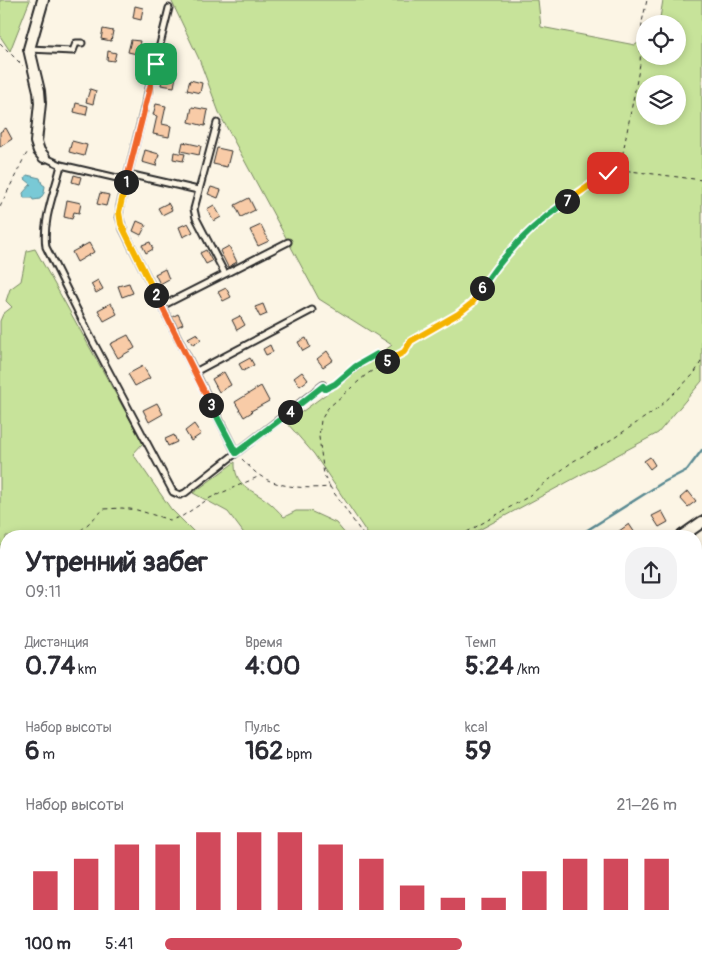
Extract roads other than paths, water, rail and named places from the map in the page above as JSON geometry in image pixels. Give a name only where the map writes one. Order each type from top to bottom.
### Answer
[{"type":"street","points":[[43,0],[29,48],[40,103],[36,142],[39,151],[44,157]]},
{"type":"street","points":[[691,530],[702,522]]},
{"type":"lane","points":[[169,8],[119,212],[121,224],[236,453]]},
{"type":"lane","points":[[29,48],[73,51],[76,43],[82,43]]},
{"type":"lane","points":[[217,123],[198,190],[195,214],[224,274]]},
{"type":"lane","points":[[44,157],[61,165],[198,190]]},
{"type":"lane","points":[[61,165],[46,224],[44,236],[46,247],[89,334],[171,490],[175,494],[183,494],[323,386]]},
{"type":"lane","points":[[162,306],[288,242]]},
{"type":"lane","points":[[195,372],[312,310]]},
{"type":"water","points":[[27,175],[40,178],[45,186],[44,193],[40,199],[24,198],[23,193],[31,184],[25,179]]},
{"type":"waterway","points":[[588,530],[662,483],[687,470],[702,450]]}]
